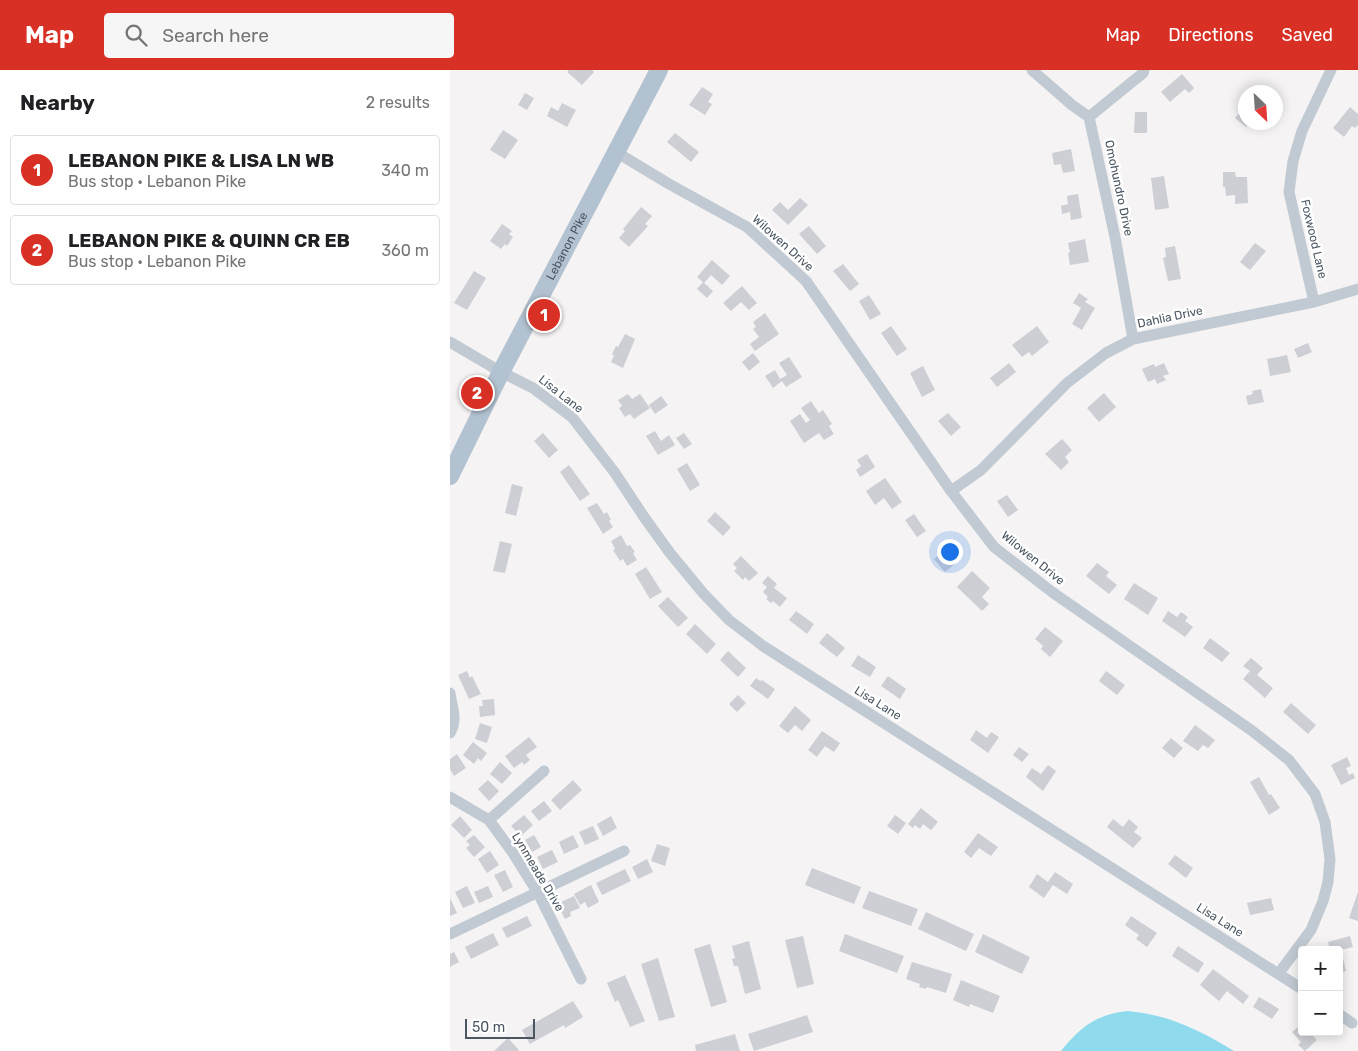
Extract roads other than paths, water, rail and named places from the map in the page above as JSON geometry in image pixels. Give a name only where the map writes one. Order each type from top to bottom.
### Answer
[{"type":"main road","name":"Lebanon Pike","points":[[450,476],[501,372],[659,70]]},
{"type":"street","points":[[1032,70],[1072,105],[1090,117],[1143,73],[1144,70]]},
{"type":"street","name":"Foxwood Lane","points":[[1314,302],[1289,192],[1293,161],[1302,130],[1332,70]]},
{"type":"street","name":"Omohundro Drive","points":[[1090,117],[1115,237],[1133,339]]},
{"type":"street","name":"Wilowen Drive","points":[[616,152],[746,227],[806,281],[950,491],[994,547],[1052,592],[1251,730],[1289,760],[1315,794],[1324,822],[1330,859],[1328,882],[1323,901],[1311,930],[1279,974]]},
{"type":"street","name":"Dahlia Drive","points":[[950,491],[981,470],[1067,383],[1106,353],[1133,339],[1314,302],[1358,289]]},
{"type":"street","name":"Lisa Lane","points":[[450,342],[501,372],[533,388],[572,417],[615,473],[670,553],[723,613],[763,646],[1298,986]]},
{"type":"street","points":[[450,693],[455,714],[454,726],[450,733]]},
{"type":"street","points":[[489,820],[544,771]]},
{"type":"street","name":"Lynmeade Drive","points":[[450,797],[489,820],[513,853],[538,893],[581,979]]},
{"type":"street","points":[[450,934],[624,851]]},
{"type":"street","points":[[1343,1017],[1352,1023]]},
{"type":"water","points":[[1128,1011],[1171,1020],[1209,1036],[1234,1051],[1061,1051],[1075,1035],[1090,1023],[1107,1015]]},
{"type":"place","name":"LEBANON PIKE & LISA LN WB","points":[[544,315]]},
{"type":"place","name":"LEBANON PIKE & QUINN CR EB","points":[[477,393]]}]
